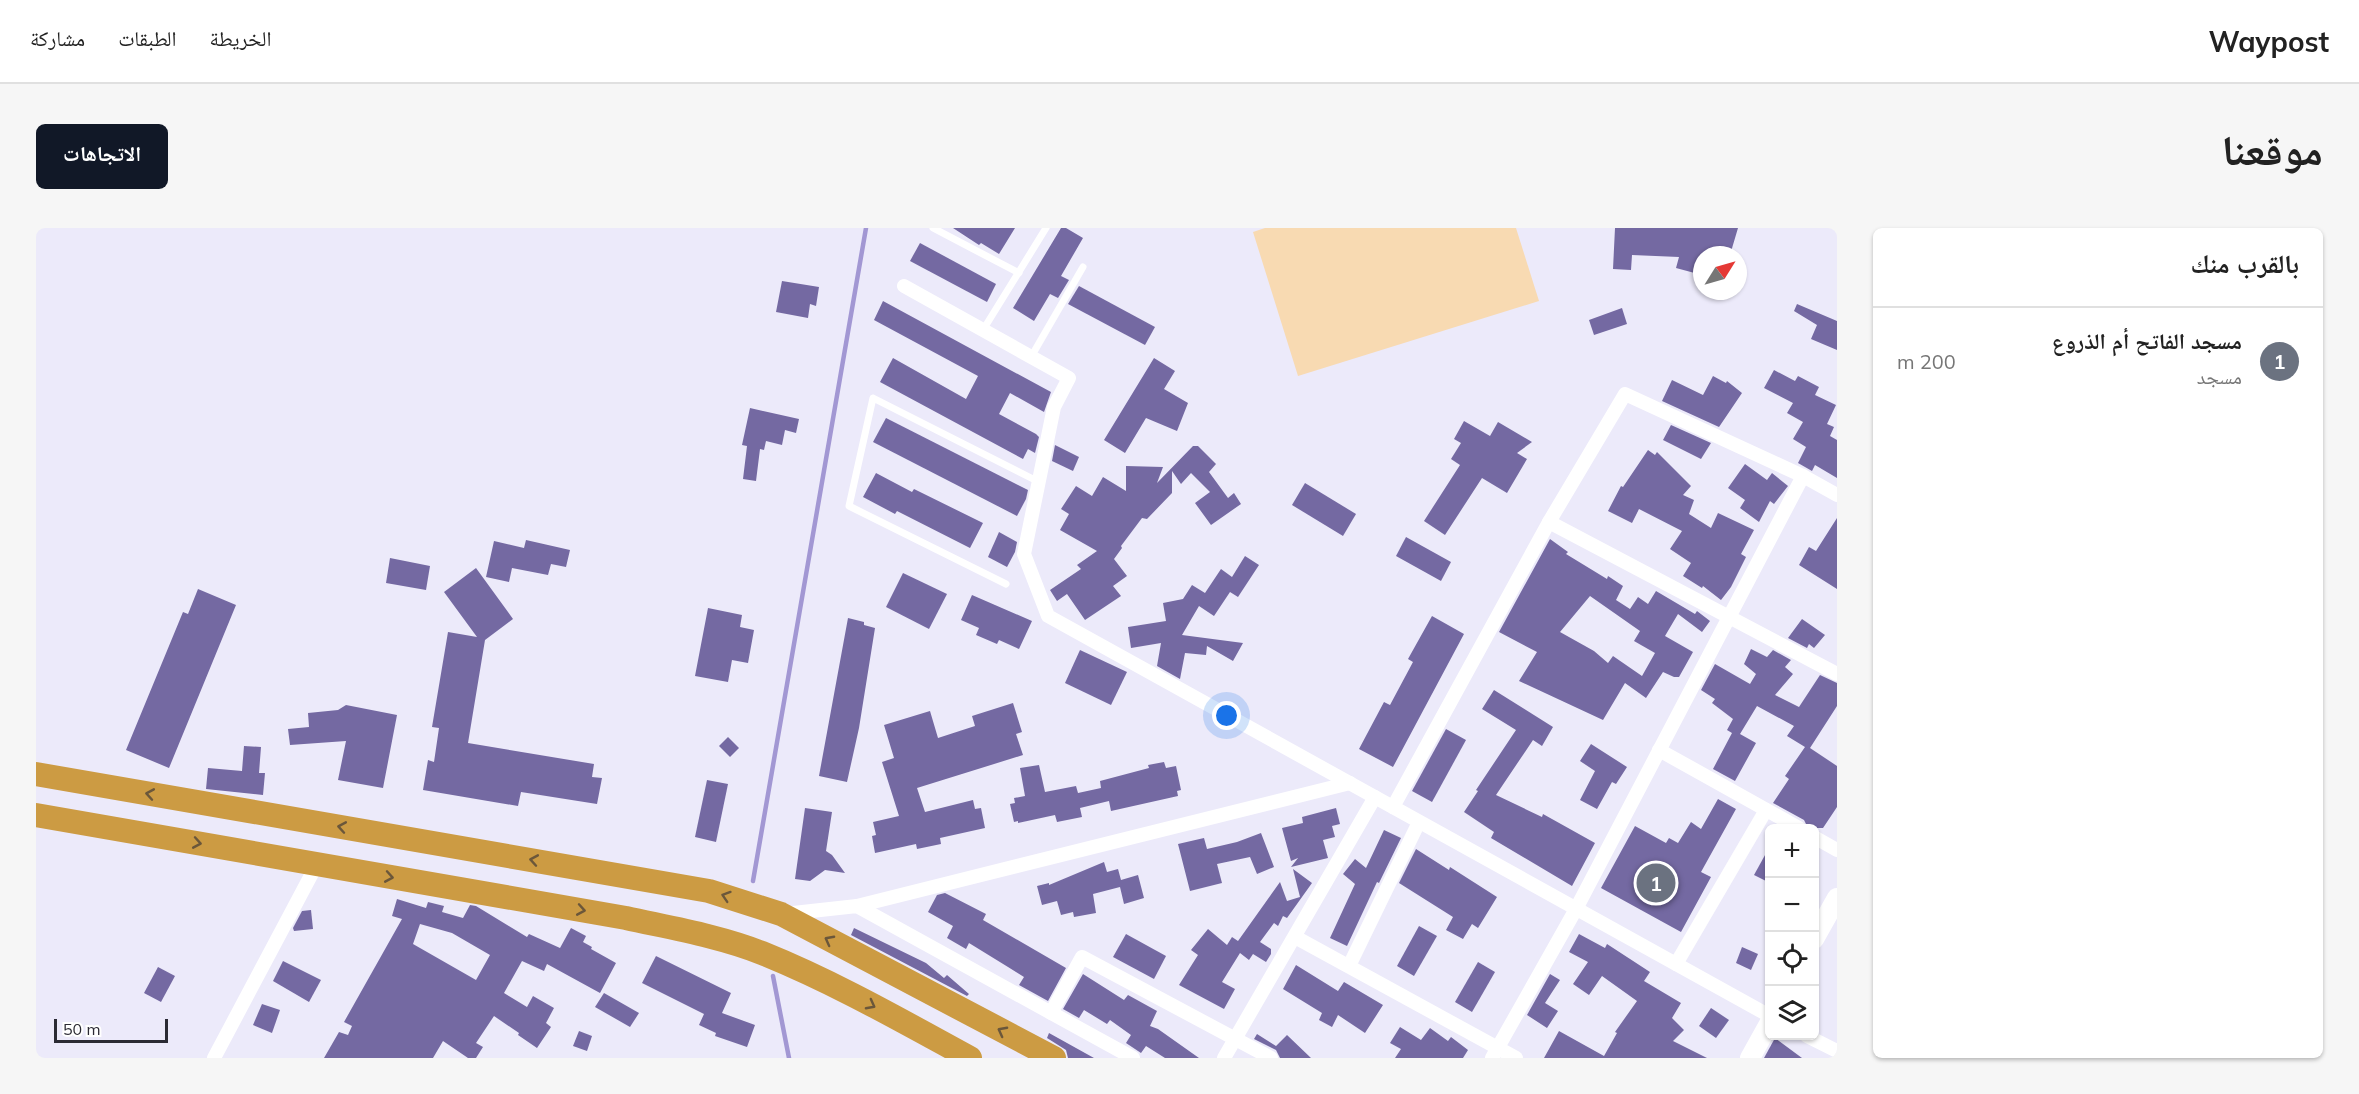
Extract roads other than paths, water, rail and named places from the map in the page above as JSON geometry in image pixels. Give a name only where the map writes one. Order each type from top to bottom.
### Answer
[{"type":"highway","points":[[36,774],[709,891],[781,914],[1054,1058]]},
{"type":"highway","points":[[36,815],[626,918],[703,935],[772,958],[855,997],[970,1058]]},
{"type":"main road","points":[[1819,932],[1837,898]]},
{"type":"main road","points":[[1750,1058],[1765,1031]]},
{"type":"street","points":[[904,285],[1069,378],[1054,407],[1024,554],[1048,616],[1765,1013]]},
{"type":"street","points":[[1394,807],[1549,522],[1624,394],[1803,476],[1837,495]]},
{"type":"street","points":[[1495,1053],[1576,909],[1803,476]]},
{"type":"street","points":[[1549,522],[1837,674]]},
{"type":"street","points":[[1659,750],[1792,824]]},
{"type":"street","points":[[781,914],[857,906],[1350,783]]},
{"type":"street","points":[[1224,1058],[1375,797]]},
{"type":"street","points":[[1677,964],[1766,810]]},
{"type":"street","points":[[1349,966],[1419,822]]},
{"type":"street","points":[[1819,839],[1837,850]]},
{"type":"street","points":[[214,1058],[317,864]]},
{"type":"street","points":[[857,906],[1133,1058]]},
{"type":"street","points":[[1295,937],[1349,966],[1495,1053],[1516,1058]]},
{"type":"street","points":[[1052,1013],[1082,957],[1271,1058]]},
{"type":"street","points":[[1816,1040],[1837,1051]]},
{"type":"lane","points":[[933,228],[1019,273]]},
{"type":"lane","points":[[983,330],[1046,228]]},
{"type":"lane","points":[[1031,357],[1083,267]]},
{"type":"lane","points":[[1006,584],[849,506],[873,398],[1039,482]]},
{"type":"waterway","points":[[753,881],[866,228]]},
{"type":"waterway","points":[[773,976],[789,1058]]},
{"type":"place","name":"مسجد الفاتح أم الذروع","points":[[1656,883]]}]
